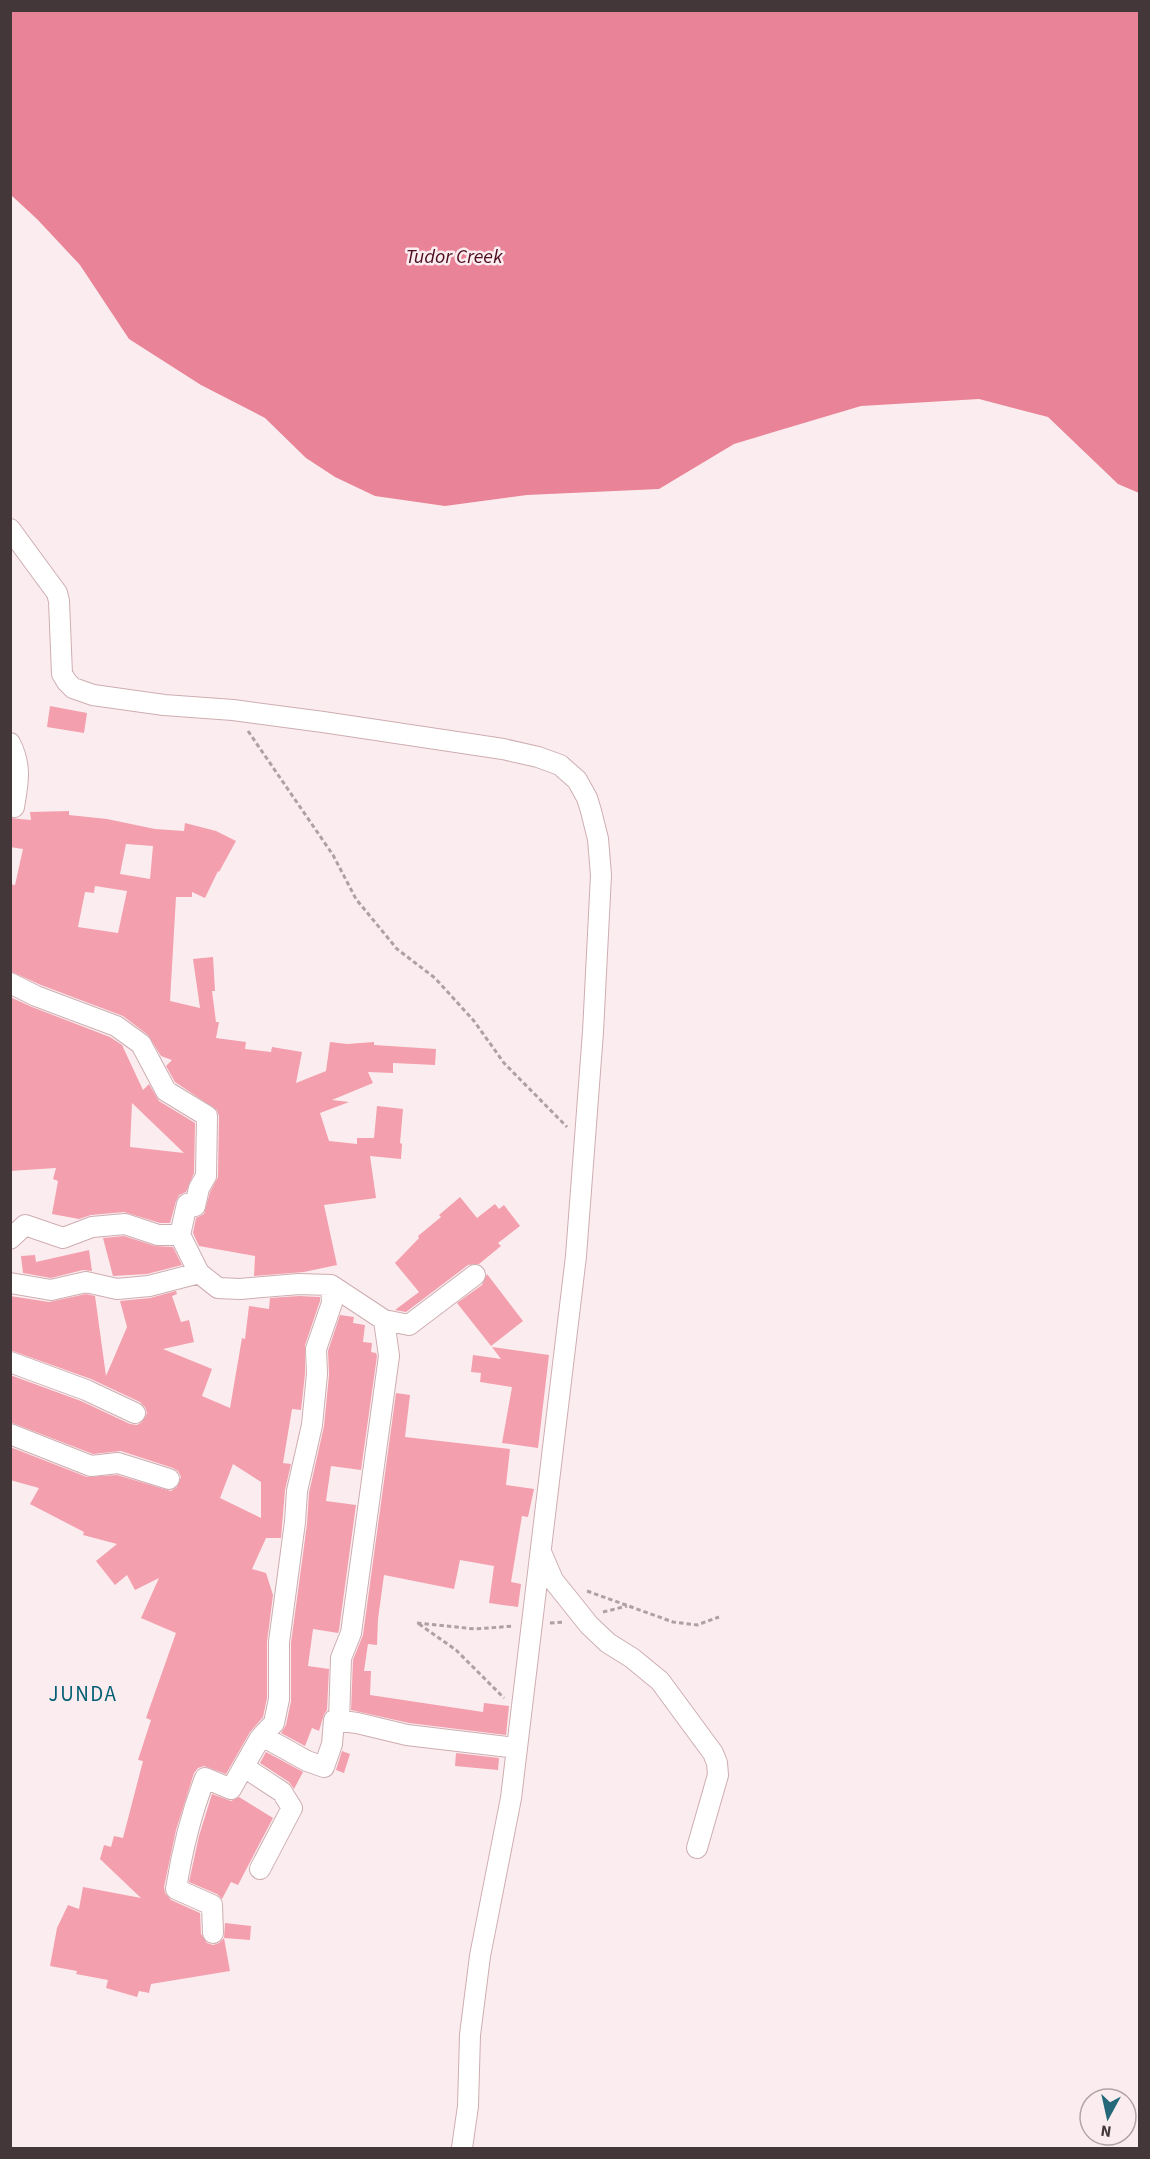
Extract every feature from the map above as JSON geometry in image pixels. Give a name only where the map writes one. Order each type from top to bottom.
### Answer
[{"type":"street","points":[[10,529],[57,593],[62,674],[67,682],[84,693],[164,705],[233,710],[503,749],[560,765],[577,780],[587,798],[598,839],[601,875],[594,1023],[581,1204],[568,1334],[519,1717],[511,1798],[480,1956],[470,2035],[468,2106],[462,2148]]},
{"type":"street","points":[[10,743],[18,758],[18,781],[14,807],[10,806]]},
{"type":"street","points":[[10,983],[36,996],[116,1026],[141,1044],[166,1091],[207,1116],[206,1176],[199,1188],[195,1206],[187,1204],[180,1234],[199,1273],[218,1288],[240,1289],[298,1284],[331,1286],[384,1320],[409,1325],[475,1275]]},
{"type":"street","points":[[10,1239],[26,1225],[63,1238],[92,1227],[125,1224],[158,1235],[180,1234]]},
{"type":"street","points":[[10,1283],[51,1290],[86,1282],[117,1289],[149,1286],[199,1273]]},
{"type":"street","points":[[213,1933],[212,1905],[176,1889],[182,1855],[205,1778],[231,1789],[262,1736],[274,1723],[279,1698],[279,1642],[296,1522],[297,1491],[312,1425],[317,1374],[316,1349],[332,1302],[331,1286]]},
{"type":"street","points":[[339,1721],[341,1658],[351,1633],[389,1356],[384,1320]]},
{"type":"street","points":[[10,1362],[86,1390],[135,1413]]},
{"type":"street","points":[[10,1434],[91,1466],[118,1463],[169,1479]]},
{"type":"street","points":[[540,1549],[553,1580],[589,1625],[608,1643],[632,1658],[660,1681],[713,1753],[718,1775],[697,1848]]},
{"type":"street","points":[[262,1736],[307,1761],[324,1767],[332,1744],[334,1720],[407,1735],[516,1748]]},
{"type":"street","points":[[244,1767],[282,1792],[292,1808],[260,1869]]},
{"type":"path","points":[[233,710],[333,855],[356,899],[397,949],[435,978],[474,1021],[504,1063],[585,1144]]},
{"type":"path","points":[[578,1587],[673,1622],[697,1625],[719,1617]]},
{"type":"path","points":[[417,1623],[456,1650],[507,1700],[519,1717]]},
{"type":"water","name":"Tudor Creek","points":[[11,10],[1139,11],[1139,493],[1118,484],[1048,417],[979,399],[861,406],[734,444],[659,489],[527,495],[445,506],[375,496],[335,477],[306,458],[265,418],[201,385],[129,339],[80,265],[11,195]]},
{"type":"building","points":[[50,706],[87,713],[84,733],[47,727]]},
{"type":"building","points":[[69,811],[69,815],[107,819],[155,829],[184,831],[185,823],[216,831],[236,841],[205,898],[192,892],[192,897],[176,897],[170,1001],[200,1008],[193,959],[213,957],[215,991],[212,991],[216,1022],[219,1022],[216,1038],[246,1042],[245,1049],[271,1052],[272,1047],[302,1052],[296,1083],[326,1071],[330,1042],[347,1044],[374,1042],[374,1045],[436,1049],[435,1065],[393,1063],[393,1073],[368,1072],[373,1083],[332,1100],[349,1102],[320,1113],[329,1141],[357,1144],[357,1138],[374,1138],[377,1106],[403,1109],[401,1159],[370,1156],[376,1198],[324,1205],[337,1265],[304,1272],[254,1276],[255,1256],[199,1246],[193,1233],[196,1218],[204,1214],[210,1192],[218,1177],[219,1116],[217,1110],[175,1082],[166,1066],[172,1060],[161,1056],[148,1035],[123,1016],[10,971],[10,884],[15,885],[23,849],[10,847],[10,818],[31,820],[30,812]],"holes":[[[126,844],[153,846],[150,879],[120,874]],[[95,886],[127,891],[118,933],[78,927],[85,892],[94,893]]]},
{"type":"building","points":[[10,997],[110,1037],[122,1045],[143,1090],[149,1084],[159,1101],[195,1123],[194,1173],[186,1192],[179,1195],[176,1201],[170,1223],[160,1223],[124,1212],[91,1215],[79,1219],[52,1214],[58,1181],[53,1179],[56,1168],[10,1171]],"holes":[[[132,1103],[184,1153],[130,1147]]]},
{"type":"building","points":[[460,1197],[477,1218],[495,1204],[499,1209],[504,1205],[520,1226],[498,1243],[501,1246],[479,1264],[468,1265],[406,1312],[395,1310],[419,1292],[395,1263],[419,1238],[418,1236]]},
{"type":"building","points":[[124,1236],[155,1246],[173,1247],[182,1265],[147,1274],[113,1276],[103,1238]]},
{"type":"building","points":[[89,1250],[92,1271],[83,1270],[51,1278],[23,1273],[21,1256],[35,1255],[36,1262]]},
{"type":"building","points":[[487,1274],[523,1321],[491,1346],[457,1303],[482,1285]]},
{"type":"building","points":[[176,1291],[177,1294],[172,1296],[181,1322],[189,1320],[194,1342],[163,1349],[212,1369],[202,1396],[230,1408],[242,1338],[245,1339],[249,1306],[269,1309],[270,1298],[320,1297],[320,1301],[305,1345],[301,1410],[292,1409],[283,1463],[291,1464],[285,1490],[281,1538],[266,1538],[252,1569],[266,1573],[273,1595],[267,1642],[267,1698],[263,1717],[250,1732],[226,1774],[204,1766],[198,1768],[194,1773],[176,1830],[164,1887],[165,1893],[171,1900],[200,1913],[201,1934],[207,1943],[213,1945],[224,1938],[230,1971],[151,1984],[149,1993],[139,1991],[137,1997],[106,1988],[108,1980],[50,1966],[57,1928],[68,1905],[79,1909],[83,1887],[141,1898],[100,1859],[104,1845],[111,1847],[114,1836],[123,1838],[143,1761],[138,1760],[151,1720],[146,1718],[176,1633],[141,1618],[159,1578],[135,1590],[127,1575],[115,1585],[96,1561],[117,1544],[83,1535],[84,1532],[30,1504],[39,1488],[10,1480],[10,1447],[87,1477],[117,1475],[171,1491],[177,1487],[181,1477],[173,1468],[121,1451],[93,1454],[10,1422],[10,1375],[81,1401],[130,1424],[137,1425],[142,1422],[147,1413],[140,1402],[91,1379],[10,1350],[10,1296],[49,1302],[86,1294],[95,1296],[106,1376],[127,1327],[120,1301],[150,1298]],"holes":[[[233,1464],[261,1482],[261,1518],[220,1498]]]},
{"type":"building","points":[[340,1315],[354,1317],[353,1323],[365,1325],[363,1342],[372,1343],[371,1352],[376,1353],[377,1356],[361,1470],[331,1466],[326,1501],[356,1505],[338,1633],[313,1629],[308,1666],[329,1669],[327,1710],[319,1731],[312,1728],[305,1746],[281,1733],[286,1725],[291,1701],[291,1643],[309,1493],[324,1426],[329,1375],[328,1351]]},
{"type":"building","points":[[492,1347],[549,1355],[538,1448],[502,1443],[512,1387],[480,1382],[481,1373],[471,1372],[473,1355],[501,1359]]},
{"type":"building","points":[[396,1393],[410,1395],[405,1437],[510,1449],[506,1485],[534,1489],[528,1517],[522,1516],[511,1582],[521,1584],[518,1607],[489,1603],[494,1566],[460,1560],[454,1589],[384,1575],[377,1645],[368,1644],[364,1671],[371,1671],[370,1695],[483,1712],[484,1703],[509,1706],[506,1735],[409,1723],[351,1710],[353,1660],[363,1635]]},
{"type":"building","points":[[342,1751],[350,1754],[344,1773],[336,1770]]},
{"type":"building","points":[[266,1752],[303,1772],[294,1789],[289,1782],[260,1763]]},
{"type":"building","points":[[456,1753],[499,1758],[498,1770],[455,1766]]},
{"type":"building","points":[[212,1794],[231,1801],[239,1797],[273,1818],[238,1885],[231,1882],[222,1899],[217,1894],[189,1882],[199,1836]]},
{"type":"building","points":[[225,1923],[251,1926],[250,1940],[224,1938]]},
{"type":"district","name":"JUNDA","points":[[83,1694]]}]
